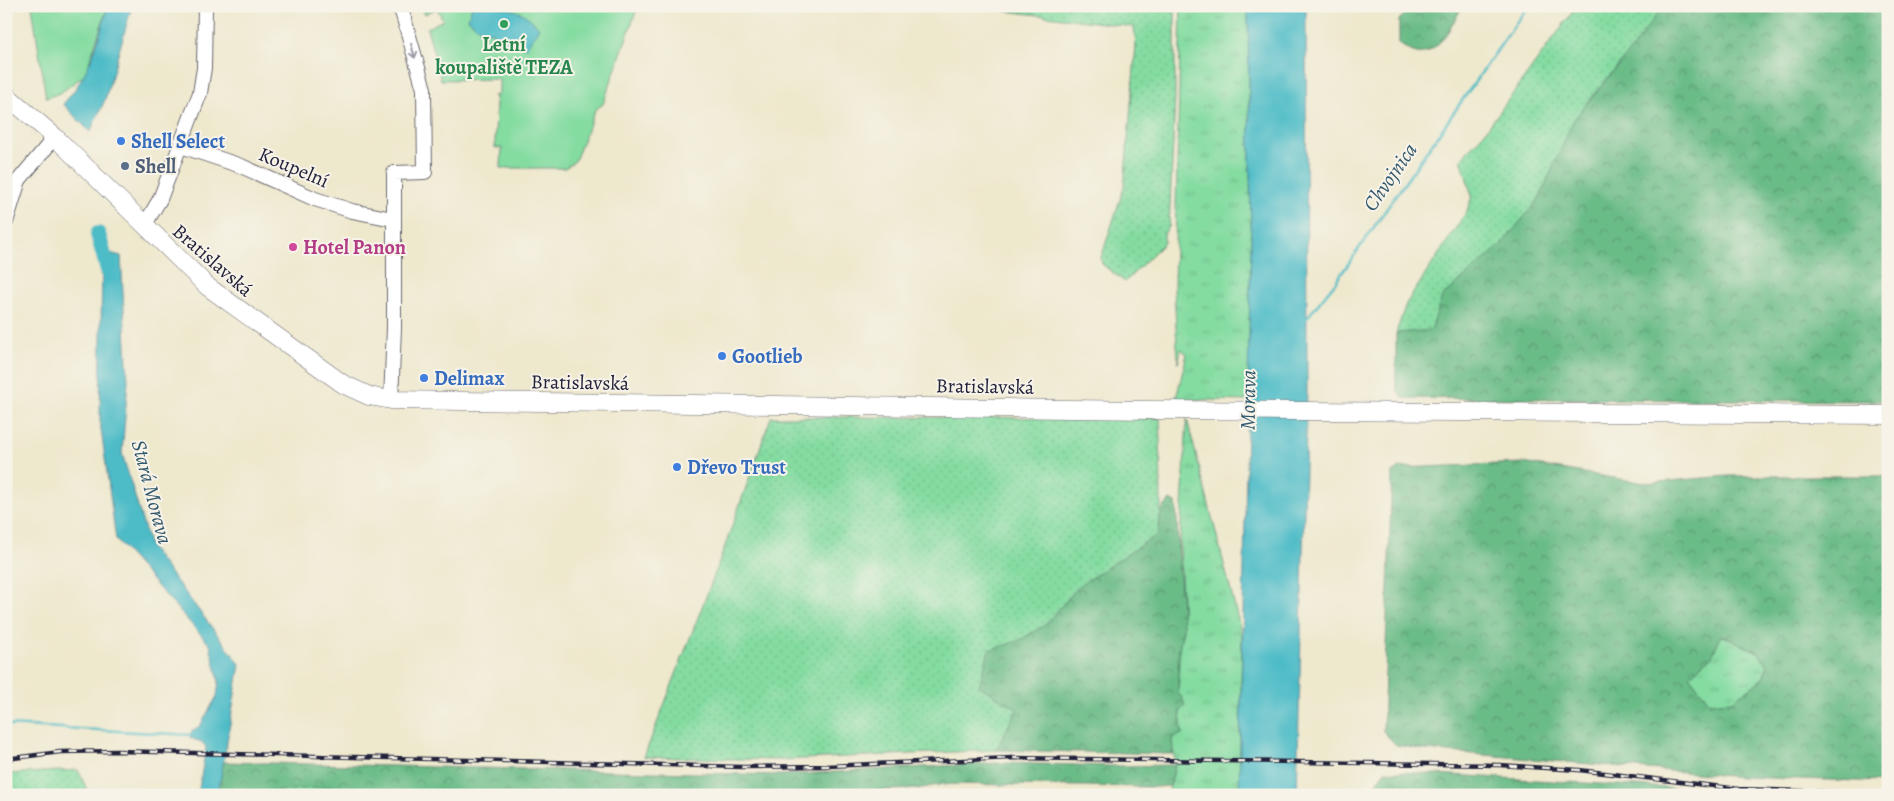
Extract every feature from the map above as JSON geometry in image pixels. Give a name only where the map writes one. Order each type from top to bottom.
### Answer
[{"type":"main road","name":"Bratislavská","points":[[6,95],[55,137],[208,287],[326,372],[358,392],[391,400],[1170,410],[1888,415]]},
{"type":"street","points":[[144,226],[160,199],[203,81],[205,6]]},
{"type":"street","points":[[391,400],[394,328],[394,172],[425,172],[424,89],[404,17],[397,6]]},
{"type":"street","points":[[6,222],[19,180],[55,137]]},
{"type":"street","name":"Koupelní","points":[[180,146],[241,166],[315,200],[352,211],[393,219]]},
{"type":"green space","points":[[32,6],[108,6],[85,75],[60,93],[46,98]]},
{"type":"green space","points":[[418,6],[638,6],[603,104],[595,110],[575,161],[565,168],[501,168],[502,148],[495,148],[496,96],[493,96],[499,94],[499,79],[441,80],[427,28],[443,20],[437,8],[425,14]]},
{"type":"green space","points":[[967,6],[1175,6],[1175,98],[1169,227],[1164,234],[1164,243],[1125,282],[1102,264],[1101,258],[1124,187],[1136,45],[1134,27]]},
{"type":"green space","points":[[1181,6],[1248,6],[1251,243],[1248,401],[1176,399],[1187,354],[1181,349],[1178,363],[1174,289]]},
{"type":"green space","points":[[1412,6],[1462,6],[1450,29],[1438,44],[1424,53],[1417,53],[1399,44],[1399,20]]},
{"type":"green space","points":[[1577,6],[1663,6],[1633,47],[1574,119],[1539,199],[1499,247],[1442,297],[1431,330],[1396,333],[1406,304],[1467,211],[1472,196],[1461,159],[1484,133]]},
{"type":"green space","points":[[1663,6],[1888,6],[1888,401],[1403,398],[1396,386],[1396,333],[1431,330],[1442,297],[1499,247],[1539,199],[1574,119],[1633,47]]},
{"type":"green space","points":[[771,417],[1160,418],[1161,511],[1158,534],[1080,585],[1045,625],[1018,641],[989,650],[979,686],[1017,709],[996,750],[781,760],[644,757],[719,563]]},
{"type":"green space","points":[[1187,419],[1242,635],[1239,795],[1168,795],[1175,765],[1172,738],[1182,734],[1178,695],[1179,648],[1183,630],[1180,543]]},
{"type":"green space","points":[[1523,463],[1645,483],[1728,476],[1888,476],[1888,782],[1742,777],[1426,750],[1396,745],[1383,731],[1392,473],[1399,468]],"holes":[[[1721,635],[1758,652],[1768,665],[1763,679],[1732,701],[1710,703],[1689,676],[1712,656]]]},
{"type":"green space","points":[[1170,500],[1176,503],[1183,630],[1179,648],[1178,694],[1182,697],[1185,706],[1180,711],[1182,734],[1172,738],[1173,754],[996,750],[1017,709],[979,686],[989,650],[1018,641],[1045,625],[1080,585],[1158,534],[1161,511]]},
{"type":"green space","points":[[1721,635],[1758,652],[1768,665],[1763,679],[1732,701],[1710,703],[1689,676],[1712,656]]},
{"type":"green space","points":[[223,762],[781,775],[996,763],[1116,766],[1175,765],[1170,786],[1154,787],[944,784],[916,789],[746,795],[395,795],[393,791],[279,791],[267,795],[218,795]]},
{"type":"green space","points":[[78,770],[90,795],[11,795],[6,774]]},
{"type":"green space","points":[[1385,771],[1784,795],[1373,795],[1372,789]]},
{"type":"green space","points":[[329,787],[394,791],[395,795],[267,795],[279,791]]},
{"type":"water","points":[[108,6],[132,6],[105,100],[90,132],[63,104],[80,82],[86,70],[96,46]]},
{"type":"water","name":"Letní koupaliště TEZA","points":[[472,6],[501,7],[517,11],[525,15],[539,28],[526,48],[493,38],[492,31],[484,33],[468,19]]},
{"type":"water","name":"Morava","points":[[1248,6],[1306,6],[1307,389],[1297,795],[1239,795],[1251,243]]},
{"type":"water","points":[[102,251],[121,256],[128,381],[122,453],[150,547],[240,664],[218,795],[198,795],[206,747],[202,742],[190,738],[192,731],[200,726],[217,696],[219,682],[210,645],[116,540],[100,421]]},
{"type":"waterway","name":"Chvojnica","points":[[1306,319],[1335,283],[1528,6]]},
{"type":"waterway","name":"Stará Morava","points":[[98,234],[108,270]]},
{"type":"waterway","points":[[6,725],[192,735]]},
{"type":"railway","points":[[6,759],[60,752],[117,751],[742,767],[827,766],[1012,758],[1499,765],[1579,770],[1739,789],[1888,794]]},
{"type":"place","name":"Letní koupaliště TEZA","points":[[504,24]]},
{"type":"place","name":"Shell Select","points":[[121,141]]},
{"type":"place","name":"Shell","points":[[125,166]]},
{"type":"place","name":"Hotel Panon","points":[[293,247]]},
{"type":"place","name":"Gootlieb","points":[[722,356]]},
{"type":"place","name":"Delimax","points":[[424,378]]},
{"type":"place","name":"Dřevo Trust","points":[[677,467]]}]
